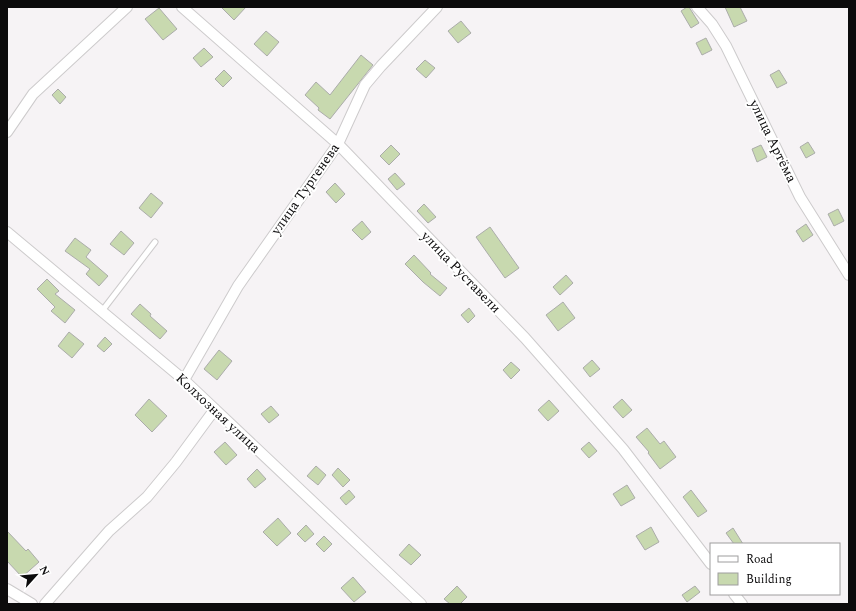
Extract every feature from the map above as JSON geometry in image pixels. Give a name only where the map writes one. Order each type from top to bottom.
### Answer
[{"type":"street","points":[[7,132],[33,94],[127,7]]},
{"type":"street","name":"улица Руставели","points":[[182,7],[338,144],[525,338],[623,449],[710,563]]},
{"type":"street","name":"улица Тургенева","points":[[184,380],[238,286],[338,144],[366,85],[381,66],[437,7]]},
{"type":"street","name":"улица Артёма","points":[[697,7],[712,24],[726,46],[800,197],[849,275]]},
{"type":"street","name":"Колхозная улица","points":[[7,232],[184,380],[421,604]]},
{"type":"street","points":[[45,604],[109,531],[147,498],[215,409]]},
{"type":"street","points":[[7,589],[32,604]]},
{"type":"street","points":[[735,595],[742,604]]},
{"type":"lane","points":[[102,311],[155,242]]},
{"type":"building","points":[[221,7],[246,7],[234,20]]},
{"type":"building","points":[[689,7],[699,23],[691,28],[681,11]]},
{"type":"building","points":[[725,7],[740,7],[747,21],[734,27]]},
{"type":"building","points":[[159,8],[177,29],[163,40],[145,19]]},
{"type":"building","points":[[461,21],[471,33],[458,43],[448,31]]},
{"type":"building","points":[[266,31],[279,42],[267,56],[254,44]]},
{"type":"building","points":[[706,38],[712,50],[702,55],[696,43]]},
{"type":"building","points":[[204,48],[213,57],[201,67],[193,58]]},
{"type":"building","points":[[361,55],[373,65],[330,119],[318,110],[319,108],[305,95],[316,82],[330,95]]},
{"type":"building","points":[[425,60],[435,68],[426,78],[416,69]]},
{"type":"building","points":[[224,70],[232,78],[223,87],[215,79]]},
{"type":"building","points":[[779,70],[787,83],[777,88],[770,75]]},
{"type":"building","points":[[58,89],[66,97],[60,104],[52,95]]},
{"type":"building","points":[[808,142],[815,153],[806,158],[800,147]]},
{"type":"building","points":[[391,145],[400,154],[389,165],[380,156]]},
{"type":"building","points":[[761,145],[767,157],[757,162],[752,149]]},
{"type":"building","points":[[395,173],[405,184],[397,190],[388,179]]},
{"type":"building","points":[[335,183],[345,194],[336,203],[326,192]]},
{"type":"building","points":[[151,193],[163,203],[151,218],[139,208]]},
{"type":"building","points":[[424,204],[436,217],[428,223],[417,211]]},
{"type":"building","points":[[838,209],[844,221],[834,226],[828,214]]},
{"type":"building","points":[[362,221],[371,232],[362,240],[352,230]]},
{"type":"building","points":[[806,224],[813,235],[803,242],[796,231]]},
{"type":"building","points":[[490,227],[519,268],[505,278],[476,237]]},
{"type":"building","points":[[121,231],[134,243],[124,255],[110,244]]},
{"type":"building","points":[[75,238],[91,250],[86,257],[108,276],[99,286],[86,274],[90,269],[65,251]]},
{"type":"building","points":[[414,255],[431,273],[430,274],[447,288],[440,296],[405,264]]},
{"type":"building","points":[[566,275],[573,283],[560,295],[553,287]]},
{"type":"building","points":[[47,279],[59,291],[55,294],[75,310],[65,323],[51,311],[55,307],[37,289]]},
{"type":"building","points":[[563,302],[575,318],[558,331],[546,315]]},
{"type":"building","points":[[140,304],[151,314],[150,316],[167,331],[160,339],[131,314]]},
{"type":"building","points":[[469,308],[475,316],[468,323],[461,315]]},
{"type":"building","points":[[69,332],[84,344],[72,358],[58,346]]},
{"type":"building","points":[[105,337],[112,344],[104,352],[97,346]]},
{"type":"building","points":[[219,350],[232,361],[217,380],[204,369]]},
{"type":"building","points":[[592,360],[600,369],[590,377],[583,368]]},
{"type":"building","points":[[511,362],[520,370],[511,379],[503,370]]},
{"type":"building","points":[[149,399],[167,416],[152,432],[135,415]]},
{"type":"building","points":[[622,399],[632,410],[623,418],[613,407]]},
{"type":"building","points":[[549,400],[559,411],[548,421],[538,410]]},
{"type":"building","points":[[271,406],[279,415],[269,423],[261,414]]},
{"type":"building","points":[[647,428],[660,444],[664,441],[676,457],[660,469],[648,453],[649,452],[636,437]]},
{"type":"building","points":[[225,442],[237,455],[226,465],[214,452]]},
{"type":"building","points":[[589,442],[597,451],[589,458],[581,449]]},
{"type":"building","points":[[316,466],[326,475],[318,485],[307,476]]},
{"type":"building","points":[[338,468],[350,480],[343,487],[332,475]]},
{"type":"building","points":[[257,469],[266,479],[255,488],[247,479]]},
{"type":"building","points":[[627,485],[635,498],[621,506],[613,494]]},
{"type":"building","points":[[349,490],[355,497],[346,505],[340,498]]},
{"type":"building","points":[[691,490],[707,511],[698,517],[683,497]]},
{"type":"building","points":[[278,518],[291,533],[277,546],[263,532]]},
{"type":"building","points":[[306,525],[314,534],[305,542],[297,534]]},
{"type":"building","points":[[651,527],[659,542],[645,550],[636,536]]},
{"type":"building","points":[[733,528],[742,543],[733,543],[726,533]]},
{"type":"building","points":[[7,531],[26,551],[28,549],[39,562],[22,577],[7,561]]},
{"type":"building","points":[[324,536],[332,544],[324,552],[316,544]]},
{"type":"building","points":[[409,544],[421,555],[411,565],[399,555]]},
{"type":"building","points":[[353,577],[366,592],[354,602],[341,588]]},
{"type":"building","points":[[457,586],[467,597],[460,604],[450,604],[444,599]]},
{"type":"building","points":[[695,586],[700,592],[687,602],[682,595]]}]
